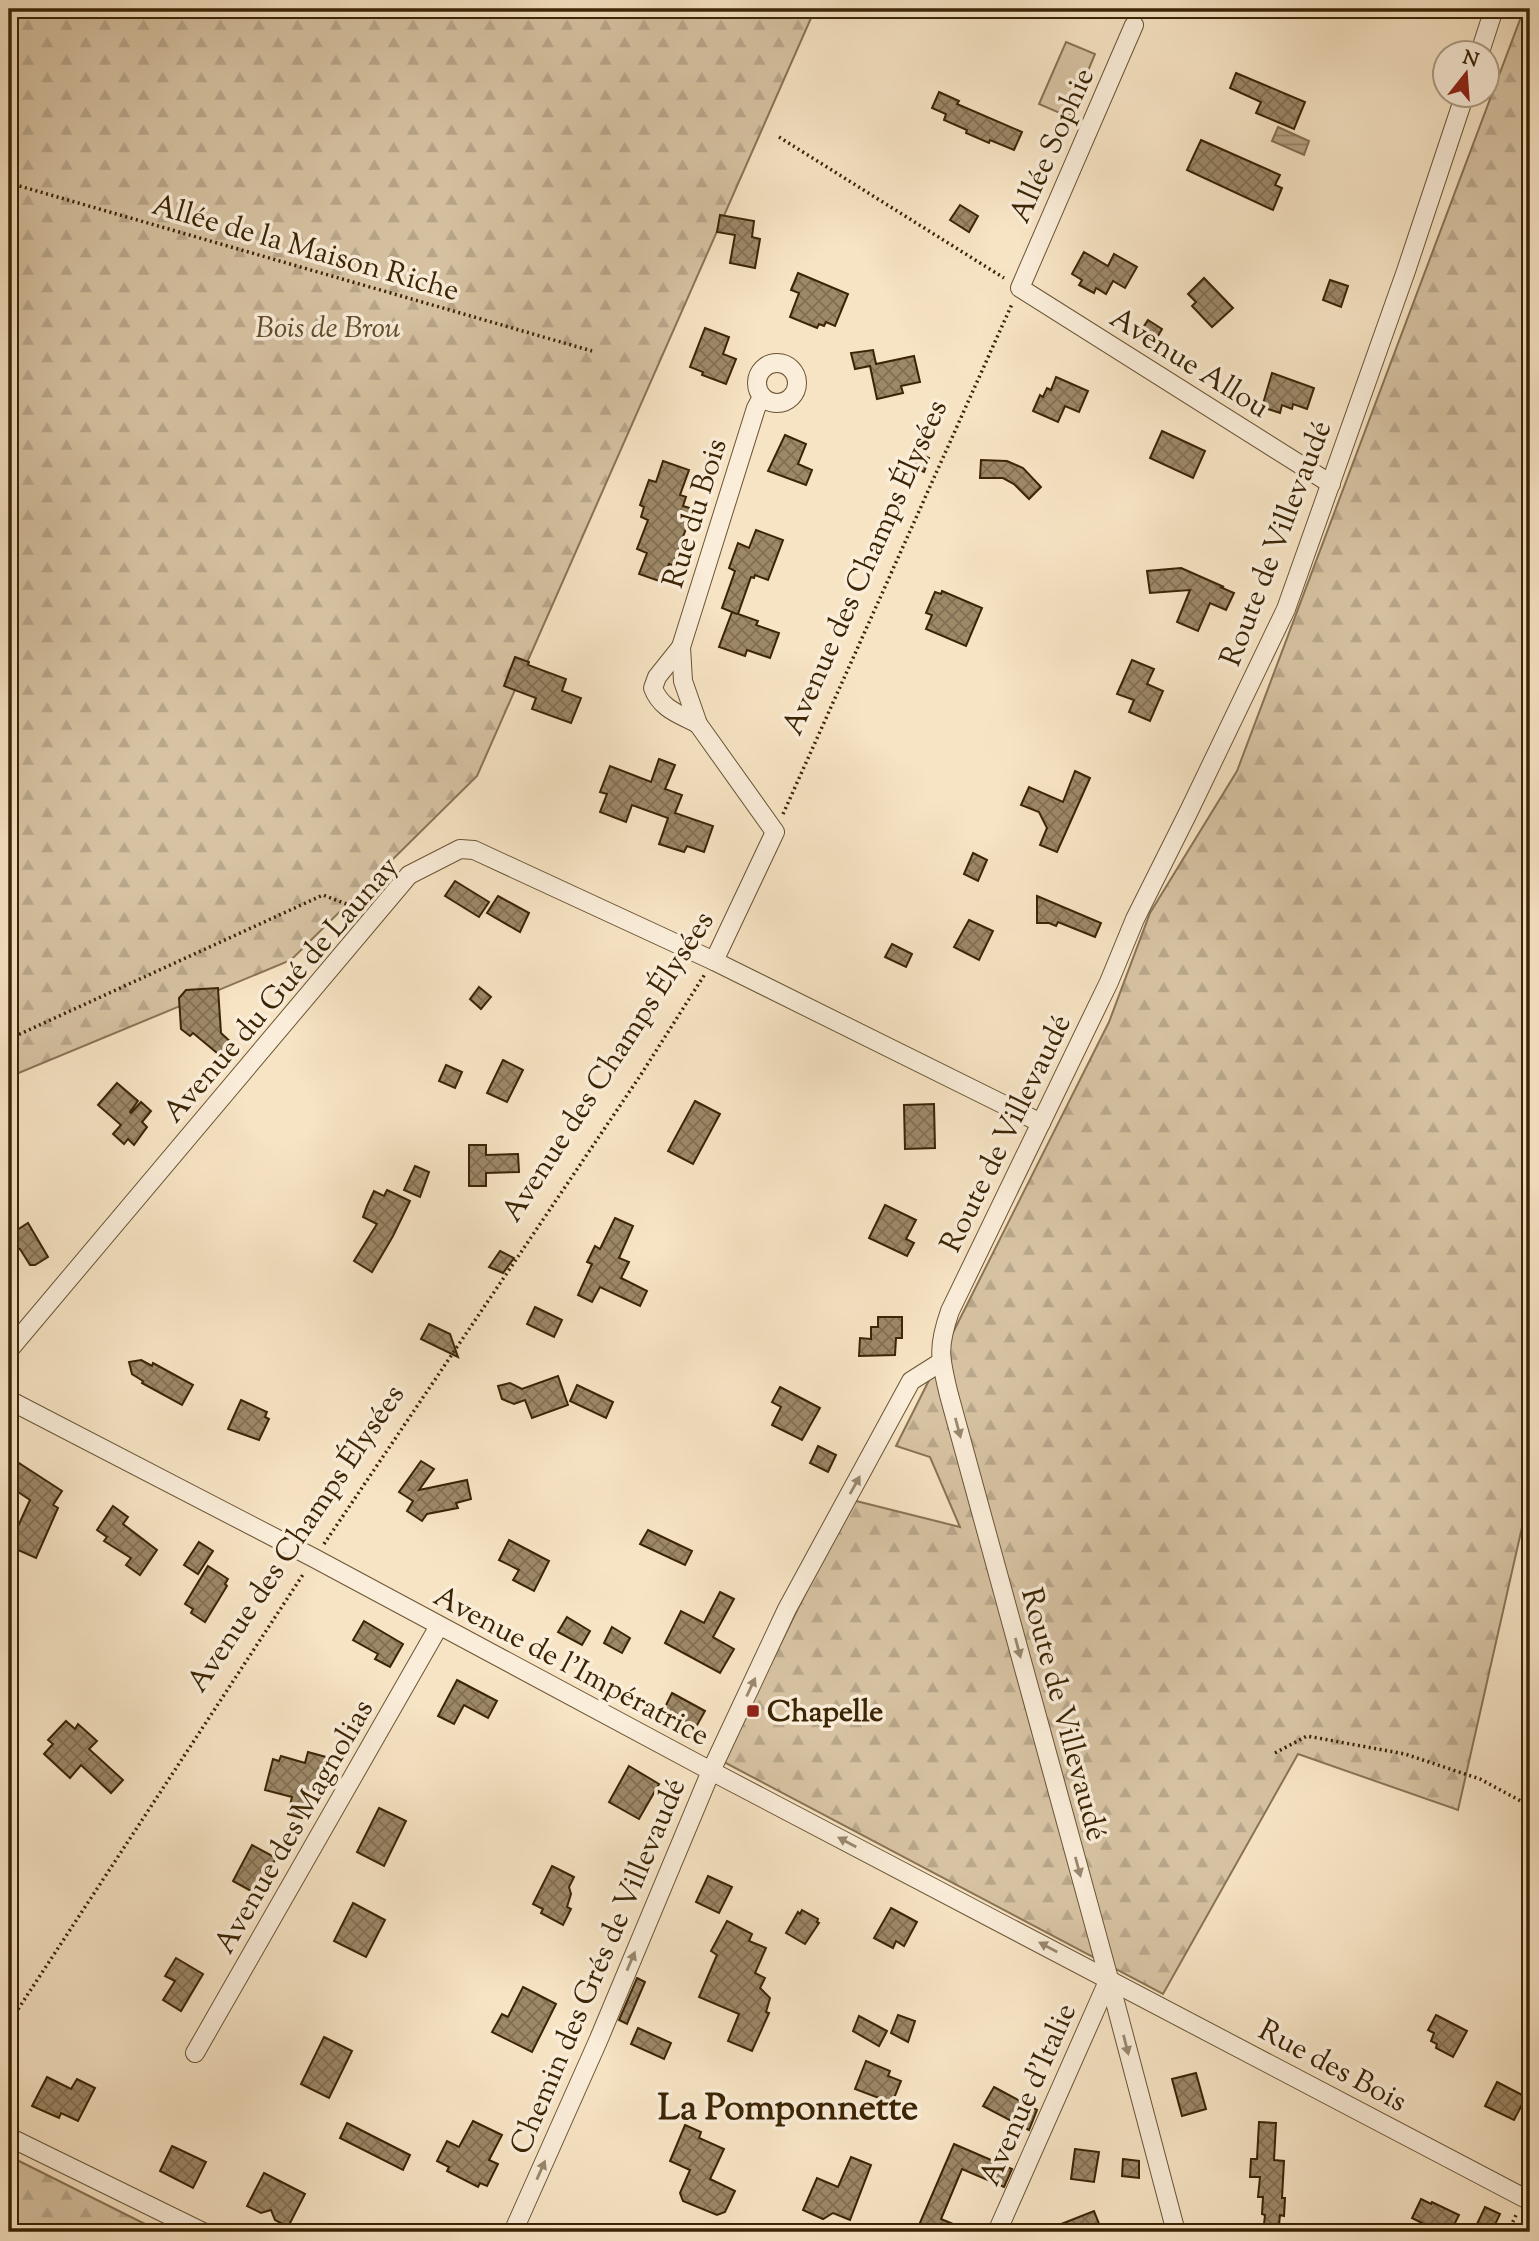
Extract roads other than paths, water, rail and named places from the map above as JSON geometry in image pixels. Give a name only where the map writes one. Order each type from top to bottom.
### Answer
[{"type":"street","points":[[1485,38],[1494,9]]},
{"type":"street","name":"Allée Sophie","points":[[1020,288],[1134,25]]},
{"type":"street","name":"Route de Villevaudé","points":[[1176,2232],[941,1362],[941,1337],[950,1311],[1109,982],[1135,919],[1286,609],[1460,108]]},
{"type":"street","name":"Avenue Allou","points":[[1020,288],[1331,484]]},
{"type":"street","name":"Rue du Bois","points":[[762,397],[756,408],[681,647],[683,681],[698,724],[775,832]]},
{"type":"street","name":"Rue du Bois","points":[[681,647],[657,677],[653,688],[657,699],[669,709],[698,724]]},
{"type":"street","name":"Avenue des Champs Élysées","points":[[714,961],[775,832]]},
{"type":"street","name":"Avenue du Gué de Launay","points":[[9,1350],[408,875],[460,849],[474,850],[714,961],[1041,1123]]},
{"type":"street","name":"Chemin des Grés de Villevaudé","points":[[513,2232],[598,2041],[711,1771],[787,1609],[911,1381],[941,1362]]},
{"type":"street","name":"Avenue de l'Impératrice","points":[[9,1400],[1109,1979]]},
{"type":"street","name":"Avenue des Magnolias","points":[[195,2053],[439,1626]]},
{"type":"street","name":"Rue des Bois","points":[[1109,1979],[1530,2201]]},
{"type":"street","name":"Avenue d'Italie","points":[[997,2232],[1109,1979]]},
{"type":"street","points":[[9,2137],[202,2232]]},
{"type":"place","name":"Chapelle","points":[[753,1711]]},
{"type":"district","name":"La Pomponnette","points":[[788,2106]]},
{"type":"park label","name":"Bois de Brou","points":[[328,327]]}]
